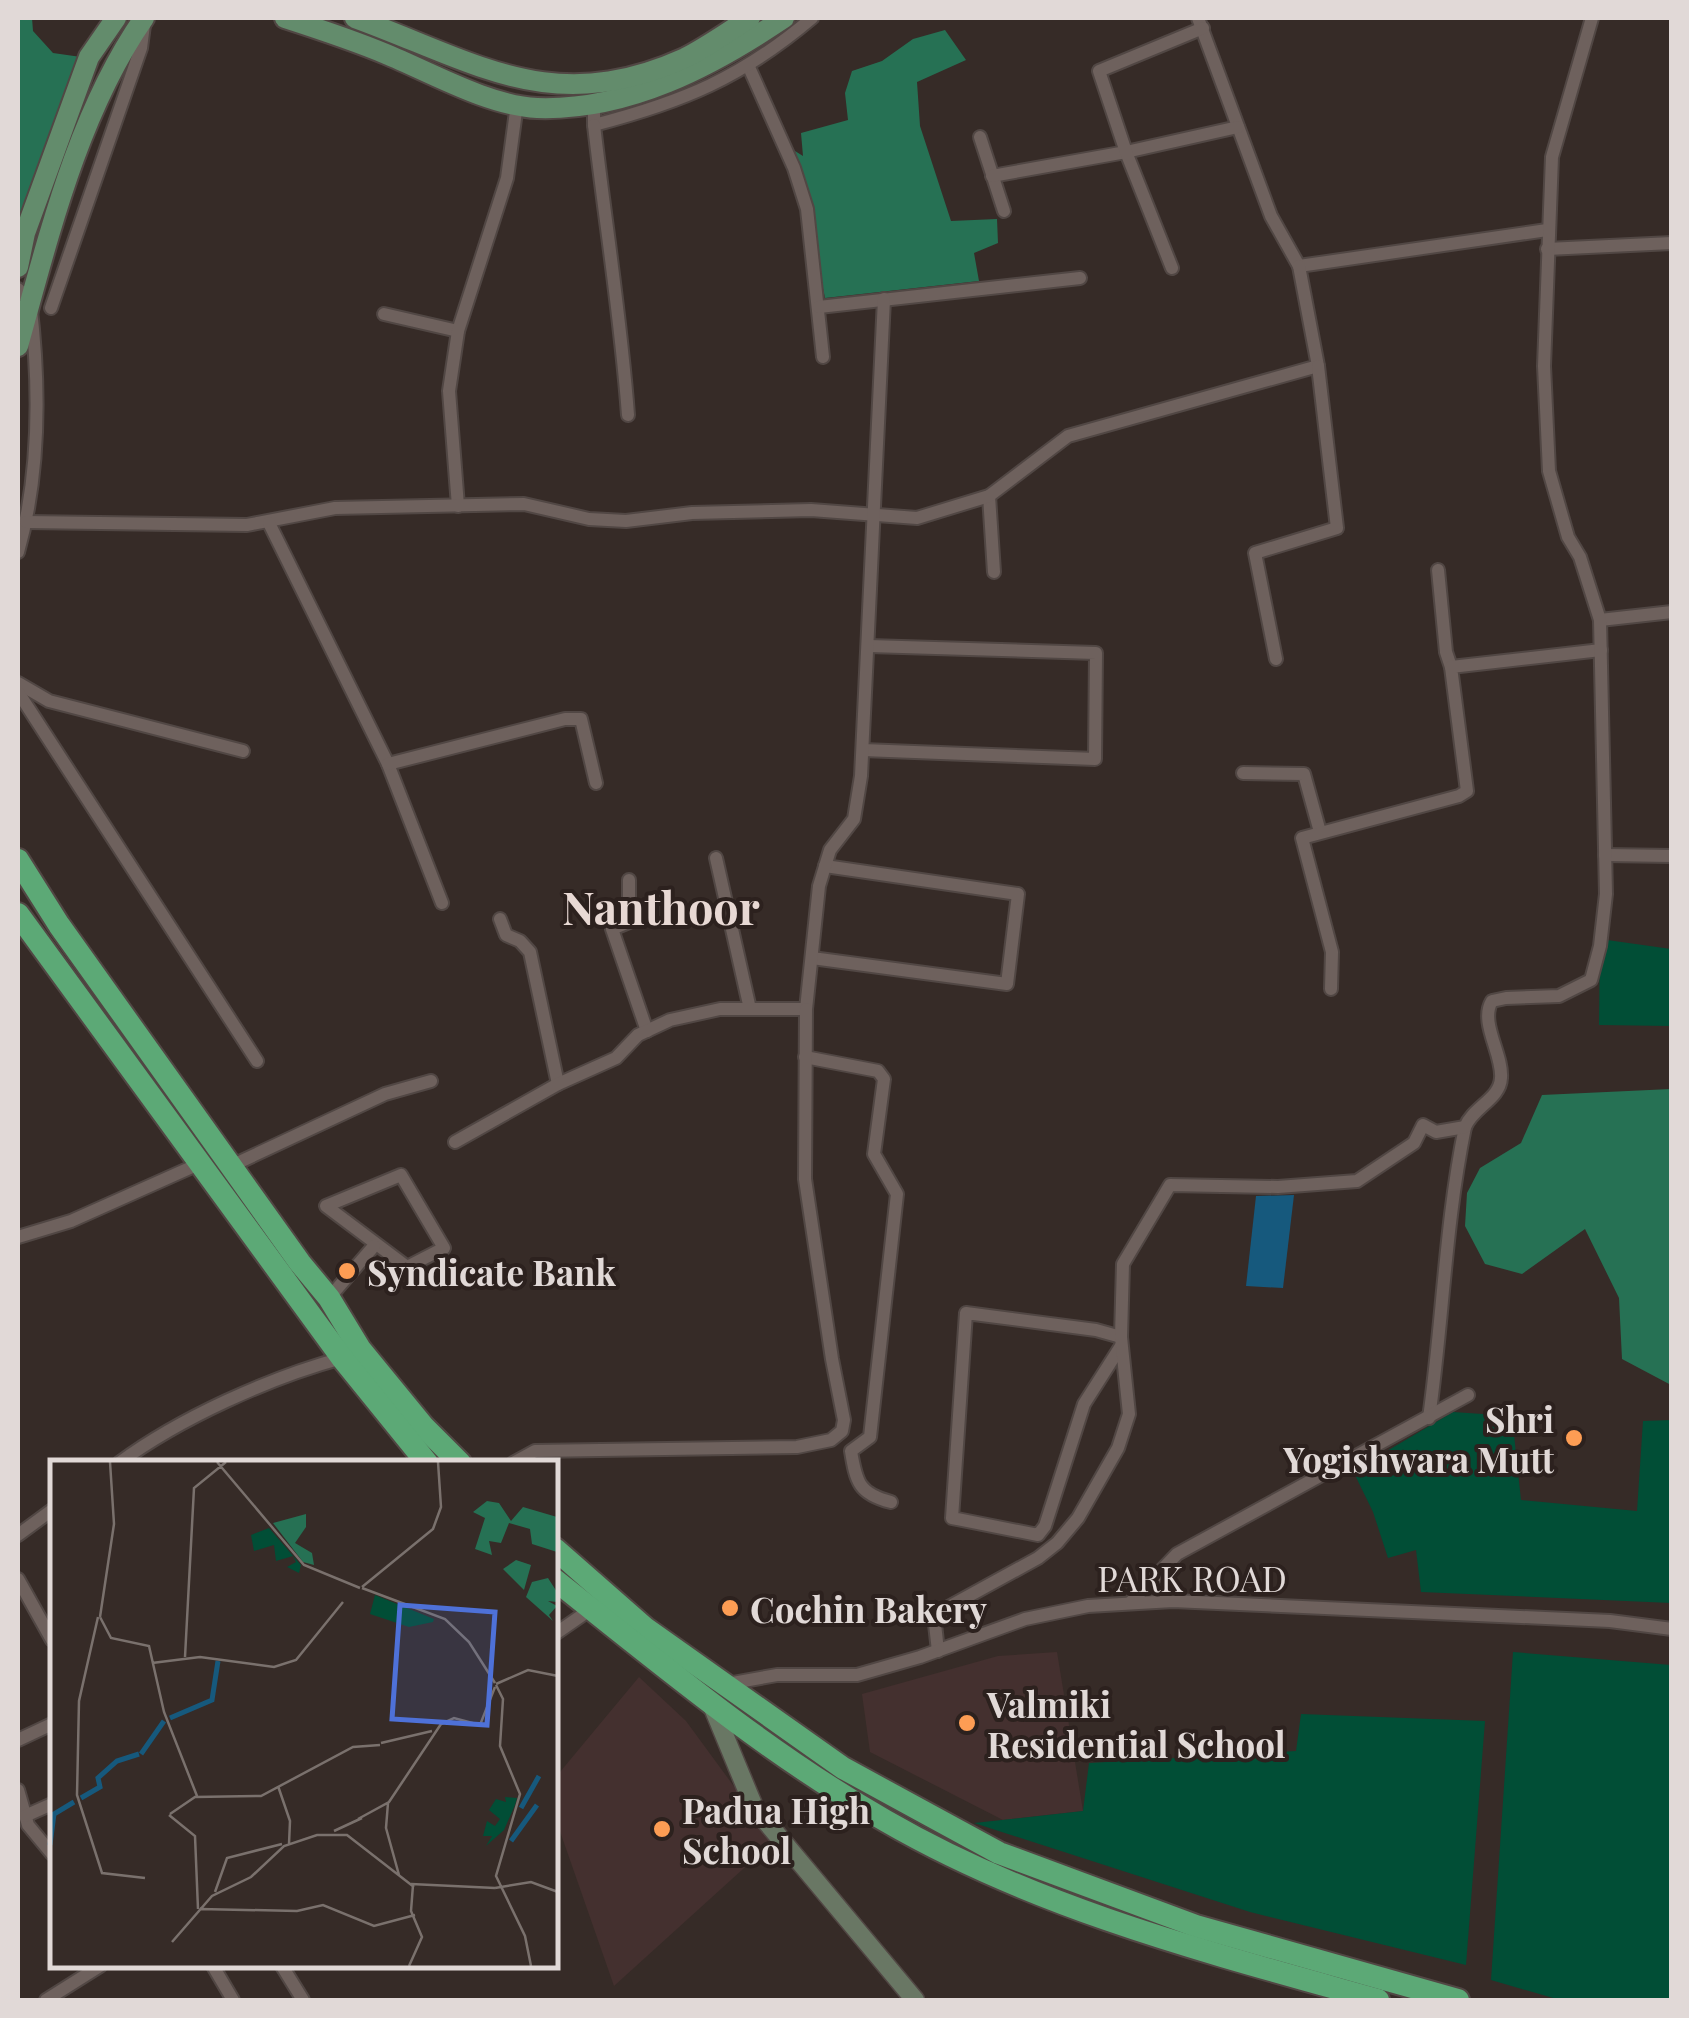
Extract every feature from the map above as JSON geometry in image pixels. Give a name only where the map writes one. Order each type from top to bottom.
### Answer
[{"type":"highway","points":[[18,860],[59,925],[329,1298],[360,1349],[423,1426],[457,1460]]},
{"type":"highway","points":[[18,914],[342,1358],[422,1460]]},
{"type":"highway","points":[[558,1552],[645,1628],[843,1768],[999,1853],[1196,1926],[1458,2000]]},
{"type":"highway","points":[[558,1582],[710,1705],[886,1822],[990,1873],[1072,1907],[1195,1949],[1378,2000]]},
{"type":"main road","points":[[18,266],[25,233],[89,56],[116,18]]},
{"type":"main road","points":[[18,346],[82,140],[116,58],[144,18]]},
{"type":"main road","points":[[285,18],[385,54],[460,88],[536,108],[608,102],[677,80],[738,49],[784,18]]},
{"type":"main road","points":[[354,18],[398,25],[434,50],[519,80],[590,85],[633,76],[686,57],[750,18]]},
{"type":"street","points":[[594,125],[649,111],[700,91],[784,42],[812,18]]},
{"type":"street","points":[[1429,1418],[1440,1341],[1445,1245],[1464,1126],[1502,1084],[1501,1065],[1487,1014],[1492,1002],[1559,996],[1591,980],[1604,920],[1600,620],[1580,557],[1568,537],[1549,470],[1544,366],[1552,157],[1592,18]]},
{"type":"street","points":[[1172,268],[1099,71],[1200,23],[1271,216],[1299,266],[1318,366],[1337,528],[1255,553],[1276,660]]},
{"type":"street","points":[[385,54],[398,25]]},
{"type":"street","points":[[748,65],[794,168],[807,209],[823,357]]},
{"type":"street","points":[[458,506],[449,390],[458,331],[508,178],[517,104]]},
{"type":"street","points":[[594,104],[628,415]]},
{"type":"street","points":[[992,176],[1126,152],[1238,126]]},
{"type":"street","points":[[980,137],[1004,211]]},
{"type":"street","points":[[1299,266],[1548,230]]},
{"type":"street","points":[[1547,249],[1672,242]]},
{"type":"street","points":[[819,307],[1080,278]]},
{"type":"street","points":[[18,552],[34,482],[33,300]]},
{"type":"street","points":[[519,1460],[534,1451],[797,1447],[831,1440],[842,1431],[844,1420],[806,1179],[806,1009],[819,886],[830,850],[854,818],[863,750],[884,300]]},
{"type":"street","points":[[384,314],[458,331]]},
{"type":"street","points":[[26,522],[269,523],[334,508],[524,504],[589,520],[810,510],[917,518],[989,496],[1068,436],[1318,366]]},
{"type":"street","points":[[989,496],[994,572]]},
{"type":"street","points":[[269,523],[388,764],[442,903]]},
{"type":"street","points":[[1331,989],[1332,952],[1302,838],[1466,791],[1438,570]]},
{"type":"street","points":[[1600,620],[1672,612]]},
{"type":"street","points":[[863,750],[1094,759],[1096,653],[869,646]]},
{"type":"street","points":[[1451,667],[1601,650]]},
{"type":"street","points":[[18,683],[49,701],[242,751]]},
{"type":"street","points":[[18,692],[257,1061]]},
{"type":"street","points":[[388,764],[466,742],[581,718],[596,784]]},
{"type":"street","points":[[1242,773],[1304,774],[1320,832]]},
{"type":"street","points":[[1605,855],[1672,856]]},
{"type":"street","points":[[716,858],[750,1009]]},
{"type":"street","points":[[812,958],[1007,984],[1018,894],[825,866]]},
{"type":"street","points":[[629,880],[630,922],[612,929],[646,1031]]},
{"type":"street","points":[[500,919],[506,935],[520,941],[530,952],[558,1084]]},
{"type":"street","points":[[454,1142],[558,1084],[616,1058],[638,1035],[670,1020],[704,1012],[806,1009]]},
{"type":"street","points":[[805,1057],[878,1071],[884,1079],[874,1154],[897,1194],[870,1437],[851,1452],[856,1480],[873,1497],[892,1502]]},
{"type":"street","points":[[231,1166],[385,1094],[431,1081]]},
{"type":"street","points":[[938,1651],[934,1615],[1038,1558],[1068,1532],[1118,1448],[1129,1414],[1121,1341],[1123,1264],[1170,1185],[1278,1187],[1356,1181],[1414,1143],[1423,1125],[1436,1132],[1464,1126]]},
{"type":"street","points":[[18,1237],[71,1221],[201,1163]]},
{"type":"street","points":[[400,1175],[444,1248],[406,1267],[374,1246],[326,1206],[400,1175]]},
{"type":"street","points":[[329,1298],[374,1246]]},
{"type":"street","points":[[966,1313],[1096,1330],[1121,1341],[1084,1404],[1045,1526],[1038,1535],[952,1518],[966,1313]]},
{"type":"street","points":[[123,1460],[154,1437],[298,1370],[342,1358]]},
{"type":"street","points":[[1130,1603],[1177,1554],[1468,1395]]},
{"type":"street","points":[[18,1535],[50,1511]]},
{"type":"street","points":[[18,1579],[50,1636]]},
{"type":"street","name":"PARK ROAD","points":[[724,1685],[776,1675],[857,1675],[1024,1619],[1088,1606],[1130,1603],[1172,1601],[1570,1619],[1672,1629]]},
{"type":"street","points":[[558,1632],[592,1609]]},
{"type":"street","points":[[724,1685],[710,1705],[754,1806],[907,1998]]},
{"type":"street","points":[[18,1740],[50,1725]]},
{"type":"street","points":[[18,1790],[28,1825],[50,1852]]},
{"type":"street","points":[[26,1816],[50,1805]]},
{"type":"street","points":[[46,2000],[97,1968]]},
{"type":"street","points":[[214,1968],[234,2000]]},
{"type":"street","points":[[283,1968],[302,2000]]},
{"type":"shaded area","name":"Valmiki Residential School","points":[[1057,1652],[1083,1811],[1003,1820],[870,1752],[862,1694],[998,1656]]},
{"type":"shaded area","name":"Padua High School","points":[[639,1677],[686,1721],[774,1841],[614,1986],[558,1826],[558,1774]]},
{"type":"green space","points":[[18,18],[32,18],[33,31],[53,53],[81,57],[18,242]]},
{"type":"green space","points":[[945,30],[966,60],[917,82],[920,126],[951,221],[997,219],[998,243],[974,253],[979,281],[825,298],[795,151],[803,156],[801,133],[848,120],[845,93],[852,71],[882,61],[913,39]]},
{"type":"green space","points":[[1600,939],[1671,949],[1671,1026],[1599,1025]]},
{"type":"green space","points":[[1672,1089],[1671,1385],[1622,1359],[1619,1298],[1585,1229],[1522,1274],[1485,1264],[1465,1226],[1467,1193],[1480,1168],[1521,1143],[1542,1095]]},
{"type":"green space","points":[[1453,1412],[1512,1416],[1521,1500],[1637,1511],[1643,1421],[1671,1420],[1671,1603],[1421,1592],[1416,1550],[1388,1558],[1373,1512],[1353,1471]]},
{"type":"green space","points":[[1513,1652],[1671,1665],[1671,2000],[1560,2000],[1491,1980]]},
{"type":"green space","points":[[1301,1714],[1485,1721],[1466,1965],[1250,1912],[974,1823],[1083,1811],[1089,1763],[1296,1751]]},
{"type":"water","points":[[1294,1195],[1283,1288],[1246,1286],[1256,1196]]},
{"type":"place","name":"Syndicate Bank","points":[[347,1271]]},
{"type":"place","name":"Shri Yogishwara Mutt","points":[[1574,1438]]},
{"type":"place","name":"Cochin Bakery","points":[[730,1608]]},
{"type":"place","name":"Valmiki Residential School","points":[[967,1723]]},
{"type":"place","name":"Padua High School","points":[[662,1829]]},
{"type":"district","name":"Nanthoor","points":[[661,906]]}]
